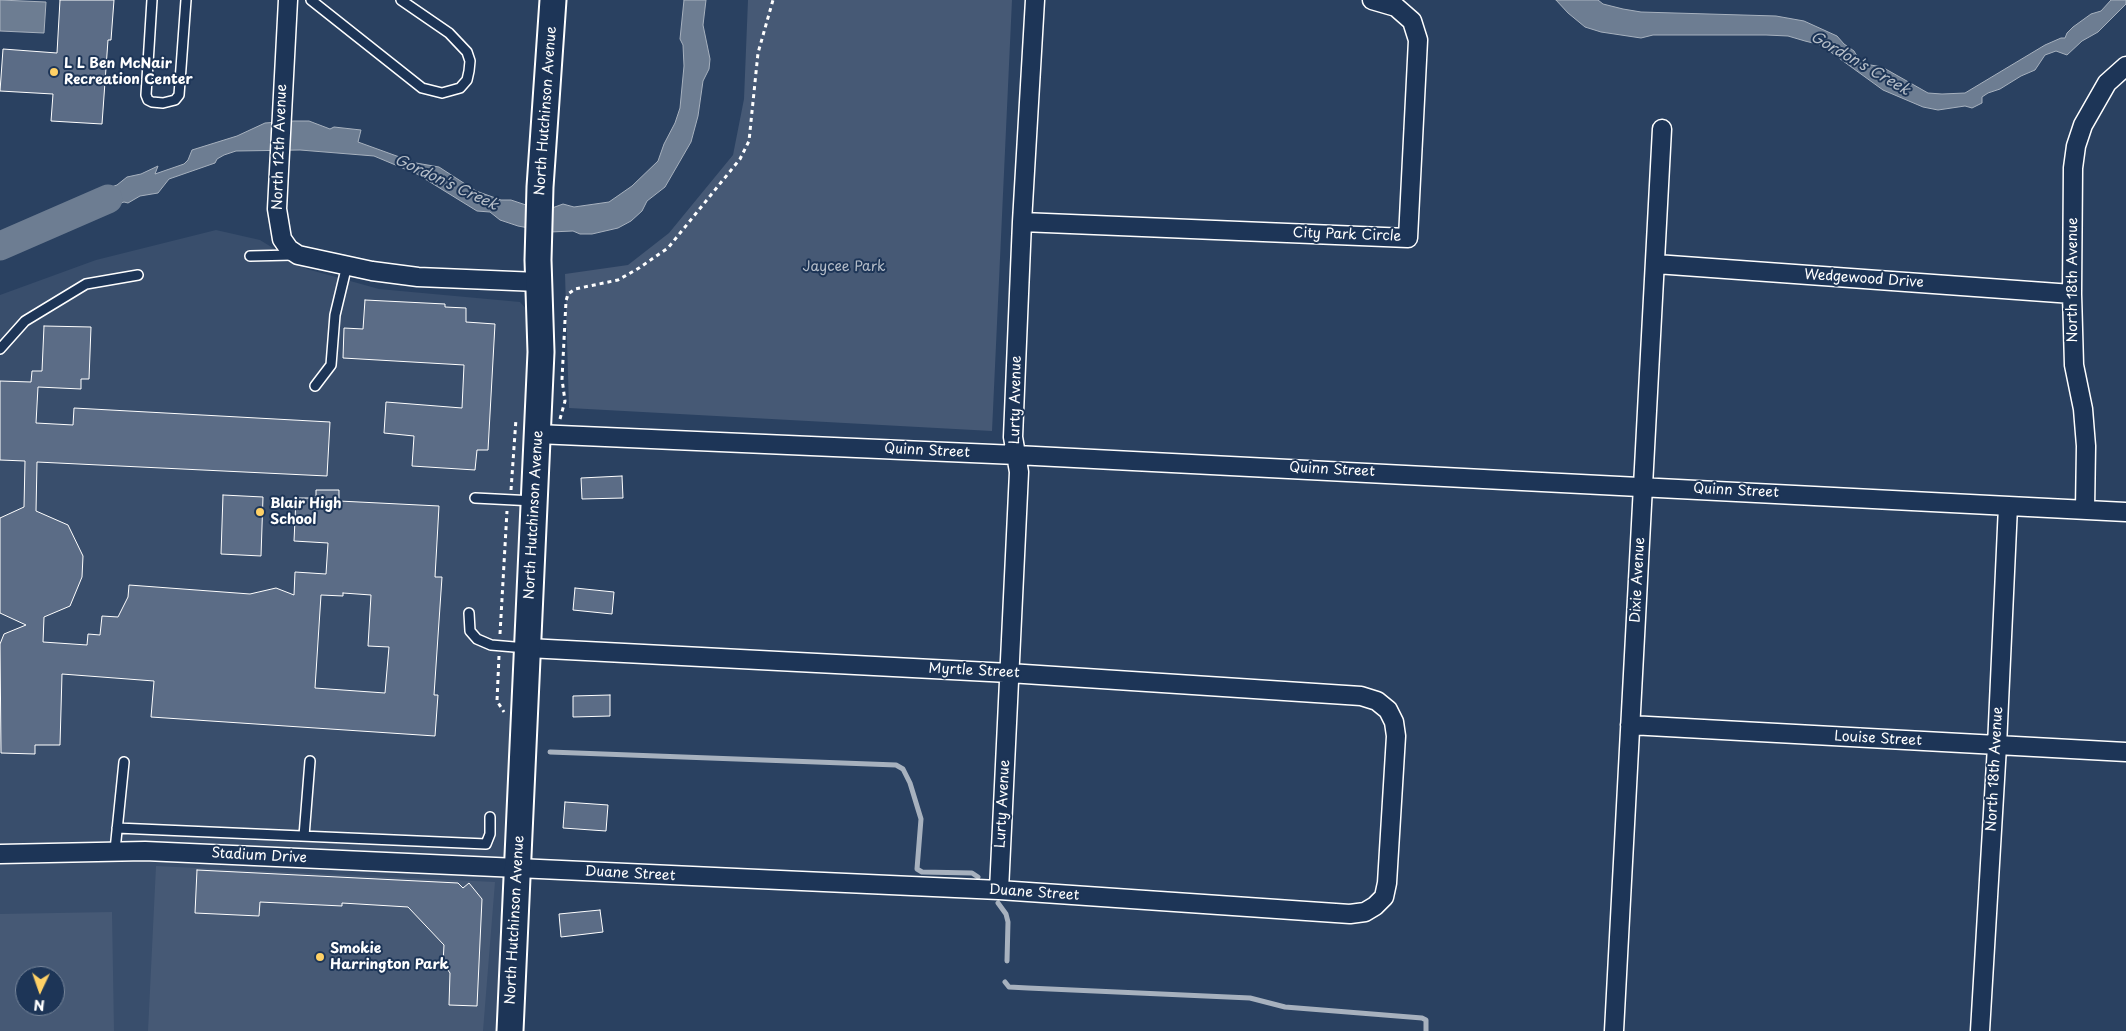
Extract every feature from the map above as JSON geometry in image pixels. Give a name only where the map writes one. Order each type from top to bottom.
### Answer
[{"type":"main road","name":"North Hutchinson Avenue","points":[[510,1031],[541,352],[538,271],[540,187],[553,0]]},
{"type":"street","name":"North 12th Avenue","points":[[288,0],[277,210],[282,239],[298,255]]},
{"type":"street","name":"Lurty Avenue","points":[[999,890],[1019,472],[1013,437],[1022,222],[1035,0]]},
{"type":"street","name":"City Park Circle","points":[[1022,222],[1408,238],[1418,40],[1412,21],[1396,7],[1372,0]]},
{"type":"street","name":"North 18th Avenue","points":[[2085,510],[2086,446],[2083,409],[2074,365],[2072,294],[2073,168],[2076,146],[2083,124],[2094,102],[2107,84],[2126,66]]},
{"type":"street","name":"Dixie Avenue","points":[[1614,1031],[1662,129]]},
{"type":"street","points":[[298,255],[372,272],[418,277],[538,271]]},
{"type":"street","name":"Wedgewood Drive","points":[[1656,264],[2072,294]]},
{"type":"street","name":"Quinn Street","points":[[538,426],[1016,455],[2126,512]]},
{"type":"street","name":"North 18th Avenue","points":[[1980,1031],[1997,746],[2008,506]]},
{"type":"street","name":"Myrtle Street","points":[[528,648],[1009,673],[1361,696],[1378,701],[1388,710],[1394,722],[1396,736]]},
{"type":"street","name":"Louise Street","points":[[1630,725],[2126,752]]},
{"type":"street","name":"Duane Street","points":[[518,868],[999,890],[1350,914],[1365,912],[1384,897],[1387,883],[1396,736]]},
{"type":"street","name":"Stadium Drive","points":[[0,854],[116,850],[518,868]]},
{"type":"lane","points":[[152,0],[146,95],[148,100],[152,102],[163,103],[176,100],[180,91],[186,0]]},
{"type":"lane","points":[[310,0],[422,88],[442,93],[460,88],[466,80],[469,71],[470,61],[467,52],[449,33],[401,0]]},
{"type":"lane","points":[[250,256],[298,255]]},
{"type":"lane","points":[[315,386],[331,366],[335,314],[347,265]]},
{"type":"lane","points":[[0,348],[25,320],[86,284],[138,275]]},
{"type":"lane","points":[[475,498],[534,501]]},
{"type":"lane","points":[[469,612],[468,626],[473,636],[483,642],[500,646],[528,648]]},
{"type":"lane","points":[[304,836],[310,761]]},
{"type":"lane","points":[[116,850],[124,762]]},
{"type":"lane","points":[[117,828],[486,844],[490,834],[490,816]]},
{"type":"path","points":[[504,719],[504,713],[497,701],[516,418],[538,426],[559,421],[565,401],[562,379],[564,323],[568,294],[575,289],[618,280],[668,248],[746,149],[752,120],[758,53],[773,0]]},
{"type":"shaded area","name":"Blair High School","points":[[216,230],[260,240],[307,269],[379,289],[520,302],[529,312],[510,712],[506,848],[495,1031],[0,1031],[0,295],[96,260]]},
{"type":"green space","name":"Jaycee Park","points":[[748,0],[1012,0],[992,431],[569,408],[565,274],[628,265],[669,233],[733,155],[744,99]]},
{"type":"green space","name":"Smokie Harrington Park","points":[[156,866],[495,882],[483,1031],[148,1031]]},
{"type":"green space","points":[[112,912],[114,1031],[0,1031],[0,914]]},
{"type":"water","points":[[0,0],[46,2],[44,33],[0,31]]},
{"type":"water","points":[[684,0],[706,0],[703,25],[710,59],[709,69],[703,81],[698,116],[691,142],[665,187],[647,201],[642,211],[631,221],[618,228],[592,234],[580,234],[573,231],[550,232],[518,226],[500,220],[490,212],[477,211],[417,174],[374,156],[300,150],[236,151],[217,159],[215,163],[169,179],[158,193],[140,196],[128,203],[124,202],[88,215],[72,215],[74,200],[117,185],[127,177],[141,174],[158,166],[155,174],[184,164],[192,150],[237,136],[265,123],[294,121],[309,121],[330,129],[334,127],[361,130],[358,142],[416,163],[439,167],[476,191],[501,200],[511,200],[526,205],[552,208],[563,204],[574,207],[609,202],[632,186],[658,161],[675,123],[680,108],[684,66],[683,45],[680,39]]},
{"type":"water","points":[[1556,0],[1598,0],[1603,4],[1641,12],[1776,16],[1804,21],[1837,36],[1865,64],[1882,67],[1928,93],[1942,94],[1965,93],[2045,45],[2065,38],[2073,27],[2091,14],[2101,11],[2111,0],[2126,0],[2126,4],[2098,32],[2082,41],[2067,55],[2056,51],[2045,55],[2035,70],[2000,89],[1988,93],[1982,97],[1982,103],[1972,108],[1965,106],[1938,110],[1923,107],[1883,90],[1821,45],[1788,36],[1653,35],[1641,38],[1601,32],[1585,27]]},
{"type":"building","name":"L L Ben McNair Recreation Center","points":[[60,0],[114,0],[111,40],[108,40],[102,124],[51,121],[53,94],[0,91],[3,49],[57,53]]},
{"type":"building","points":[[365,300],[445,304],[445,307],[466,308],[466,322],[495,324],[488,450],[477,450],[475,470],[412,466],[414,436],[384,433],[386,402],[462,408],[464,365],[343,358],[344,328],[363,329]]},
{"type":"building","points":[[44,326],[91,327],[89,379],[81,379],[81,389],[38,387],[36,423],[73,425],[74,408],[330,422],[327,476],[37,462],[36,511],[68,525],[83,556],[82,577],[70,606],[44,617],[43,642],[87,645],[88,634],[100,635],[102,616],[118,617],[128,597],[129,585],[250,594],[276,588],[294,595],[295,572],[326,574],[328,543],[294,541],[296,498],[316,498],[316,490],[339,490],[339,501],[439,506],[435,577],[442,577],[434,695],[438,695],[435,736],[151,717],[154,681],[62,674],[60,745],[35,745],[35,754],[1,753],[0,644],[4,634],[26,625],[0,613],[0,518],[24,507],[25,461],[0,460],[0,381],[31,382],[32,371],[42,371]],"holes":[[[343,593],[371,595],[368,646],[389,647],[385,693],[315,688],[321,595],[343,596]]]},
{"type":"building","points":[[622,476],[623,498],[582,499],[581,478]]},
{"type":"building","points":[[223,495],[263,497],[261,556],[221,554]]},
{"type":"building","points":[[575,588],[614,592],[612,614],[573,610]]},
{"type":"building","points":[[610,695],[610,716],[573,717],[573,696]]},
{"type":"building","points":[[565,802],[608,805],[606,831],[563,828]]},
{"type":"building","points":[[197,870],[458,883],[463,888],[469,883],[482,899],[477,1006],[449,1005],[450,973],[443,963],[444,945],[408,907],[342,903],[342,906],[260,902],[259,916],[195,913]]},
{"type":"building","points":[[600,910],[603,932],[561,937],[559,914]]},
{"type":"waterway","name":"Gordon's Creek","points":[[0,246],[108,199]]},
{"type":"waterway","points":[[550,752],[896,765],[903,769],[910,783],[921,819],[917,869],[922,872],[972,873],[978,877]]},
{"type":"waterway","points":[[998,903],[1006,914],[1008,922],[1007,961]]},
{"type":"waterway","points":[[1005,982],[1009,987],[1250,998],[1285,1007],[1422,1018],[1426,1020],[1426,1031]]},
{"type":"place","name":"L L Ben McNair Recreation Center","points":[[54,72]]},
{"type":"place","name":"Blair High School","points":[[260,512]]},
{"type":"place","name":"Smokie Harrington Park","points":[[320,957]]}]
